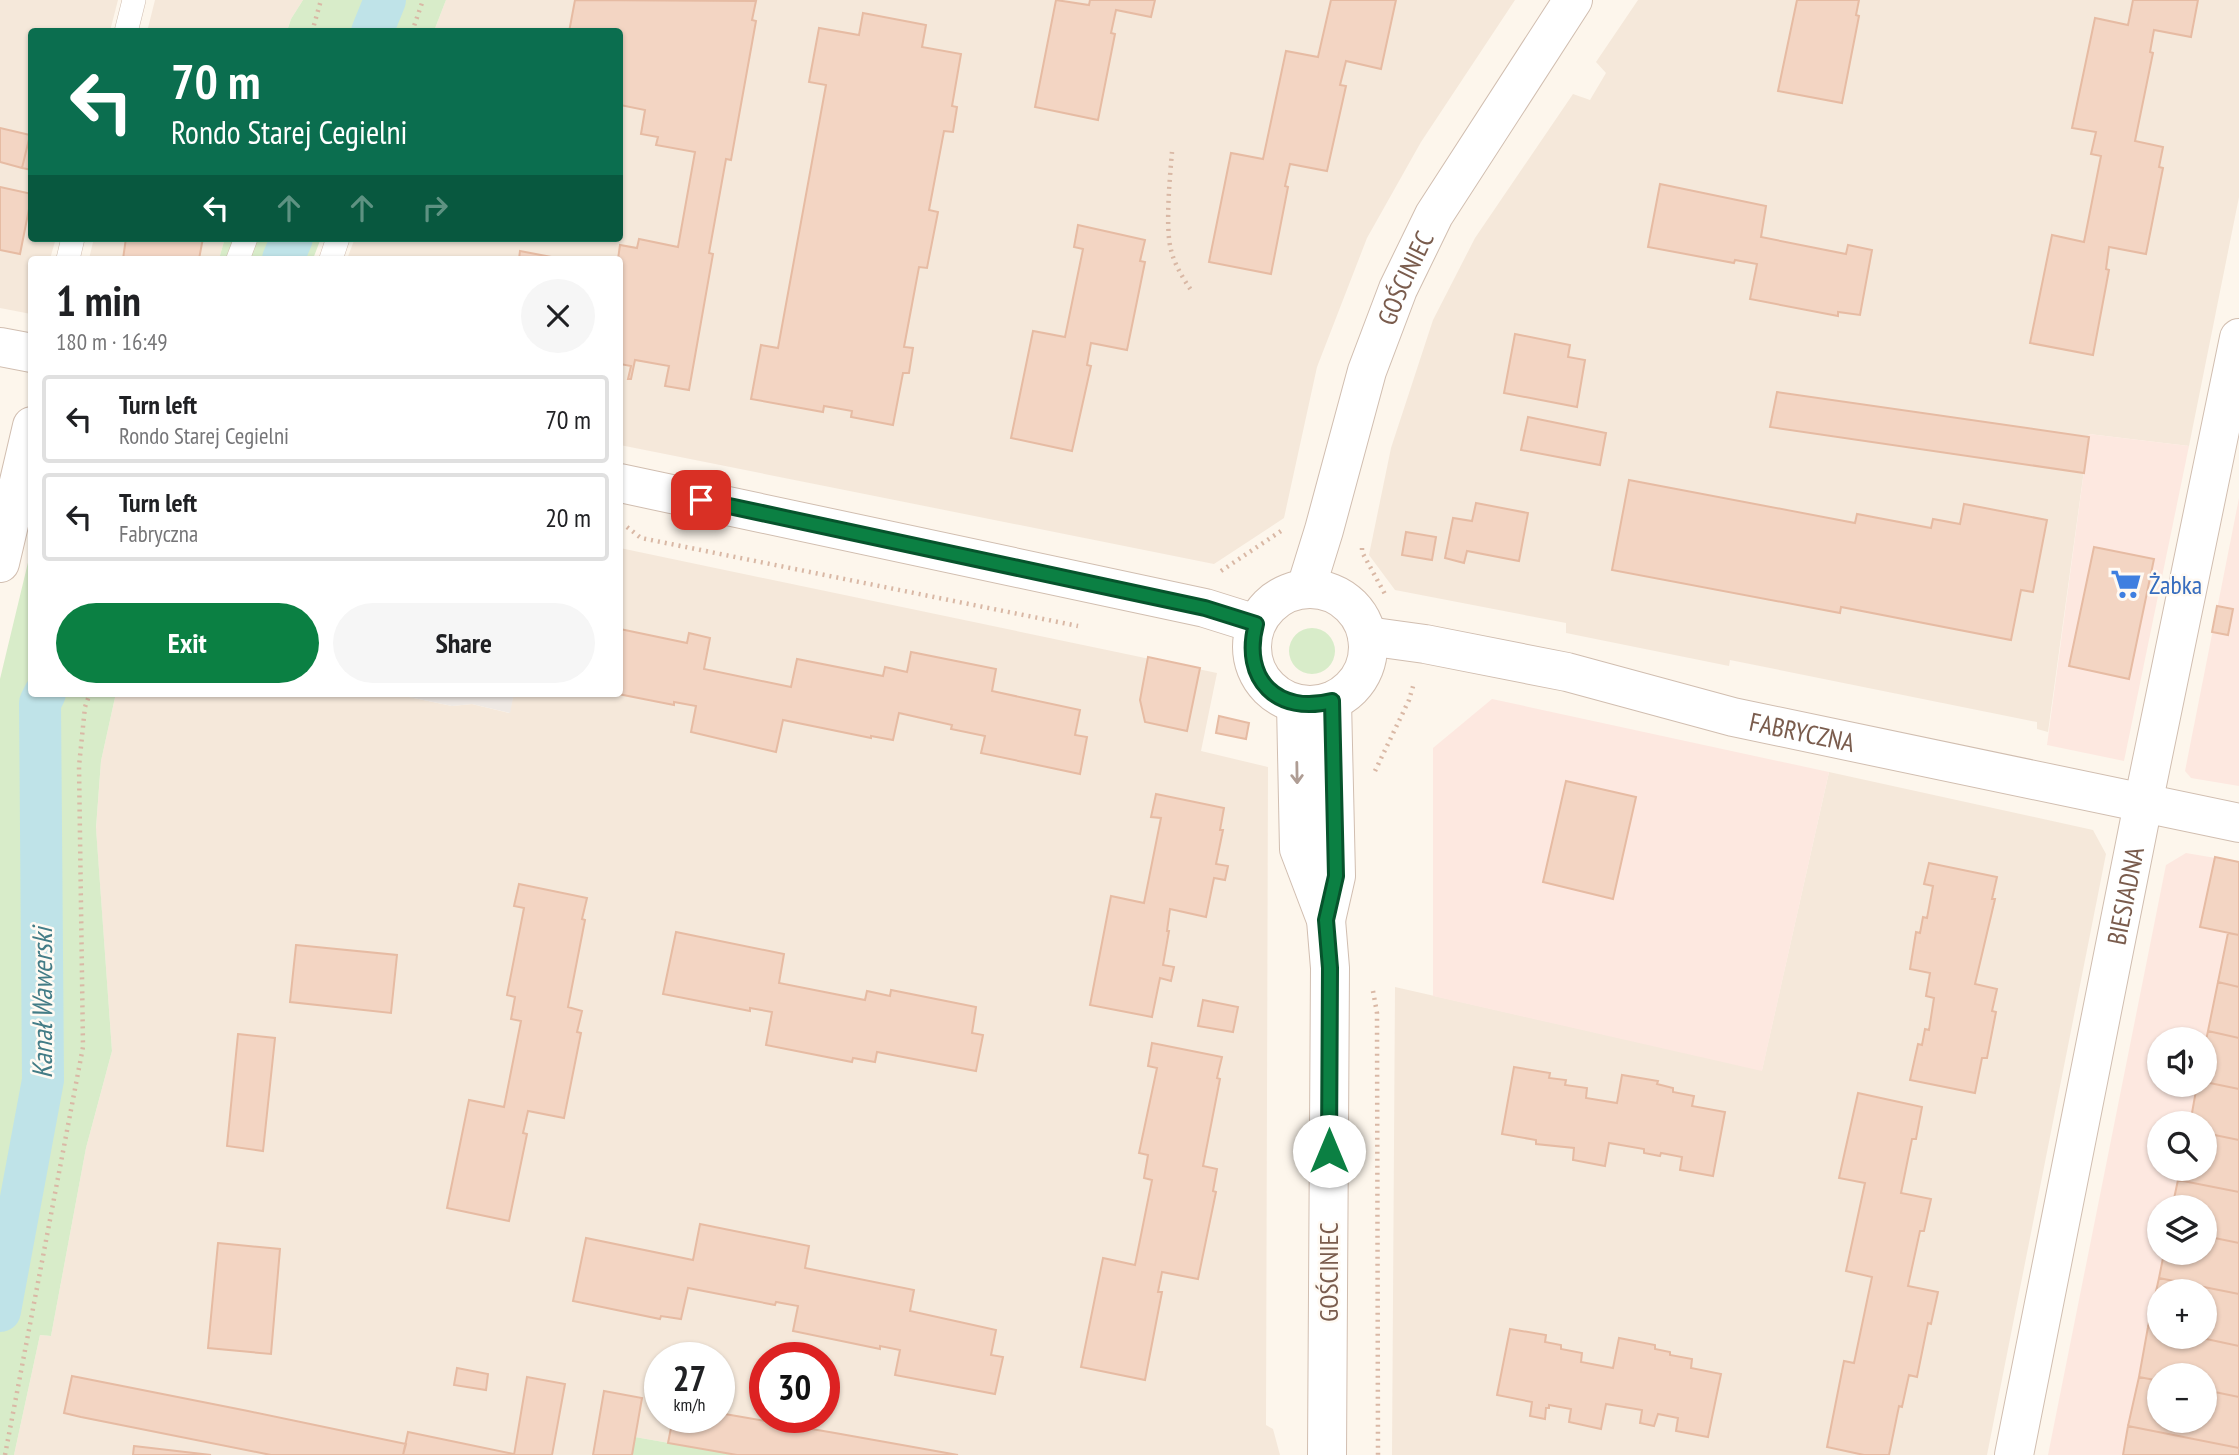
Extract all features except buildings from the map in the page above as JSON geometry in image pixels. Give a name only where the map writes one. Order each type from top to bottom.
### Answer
[{"type":"street","name":"GOŚCINIEC","points":[[1306,589],[1367,371],[1398,289],[1434,215],[1573,0]]},
{"type":"street","name":"BIESIADNA","points":[[2014,1455],[2239,338]]},
{"type":"street","points":[[0,347],[28,352]]},
{"type":"street","points":[[0,563],[28,443]]},
{"type":"street","points":[[623,484],[1205,608],[1256,624]]},
{"type":"street","points":[[1306,589],[1323,590],[1345,601],[1362,620],[1367,636],[1368,656],[1362,674],[1350,691],[1314,703],[1274,693],[1258,674],[1252,658],[1251,640],[1256,624],[1268,606],[1285,594],[1306,589]]},
{"type":"street","name":"FABRYCZNA","points":[[1367,636],[1425,644],[1567,672],[1733,717],[2239,823]]},
{"type":"street","name":"GOŚCINIEC","points":[[1314,703],[1299,849],[1326,920],[1330,968],[1327,1455]]},
{"type":"lane","points":[[127,28],[134,0]]},
{"type":"path","points":[[313,28],[321,0]]},
{"type":"path","points":[[413,28],[423,0]]},
{"type":"path","points":[[1172,152],[1169,183],[1170,248],[1183,279],[1193,293]]},
{"type":"path","points":[[1364,539],[1362,552],[1384,596],[1396,598]]},
{"type":"path","points":[[1373,779],[1409,700],[1425,644]]},
{"type":"path","points":[[5,1455],[83,1048],[79,766],[85,707],[89,697]]},
{"type":"path","points":[[1371,981],[1377,1013],[1378,1455]]},
{"type":"shaded area","points":[[0,0],[118,0],[111,28],[28,28],[28,242],[55,242],[51,256],[28,256],[28,313],[0,308]]},
{"type":"shaded area","points":[[155,0],[303,0],[288,28],[148,28]]},
{"type":"shaded area","points":[[446,0],[1515,0],[1421,142],[1367,238],[1317,367],[1284,518],[1214,564],[623,446],[623,256],[348,256],[353,242],[623,242],[623,28],[435,28]]},
{"type":"shaded area","points":[[1638,0],[2239,0],[2239,197],[2189,446],[2089,434],[2048,732],[2037,729],[2037,722],[1730,660],[1729,666],[1566,633],[1566,623],[1395,590],[1369,555],[1391,448],[1433,320],[1475,238],[1573,94],[1590,100],[1606,73],[1596,62]]},
{"type":"shaded area","points":[[93,242],[224,242],[220,256],[90,256]]},
{"type":"shaded area","points":[[2089,434],[2189,446],[2124,761],[2047,745]]},
{"type":"shaded area","points":[[2239,498],[2239,786],[2191,778],[2185,771]]},
{"type":"shaded area","points":[[623,549],[1217,673],[1201,751],[1268,767],[1266,1425],[1273,1429],[1280,1455],[737,1455],[635,1437],[632,1455],[14,1455],[40,1335],[51,1336],[86,1148],[112,1051],[96,829],[101,761],[115,697],[409,697],[452,706],[472,704],[509,713],[513,697],[623,697]]},
{"type":"shaded area","points":[[409,697],[513,697],[510,713],[472,704],[452,706]]},
{"type":"shaded area","points":[[1492,699],[1829,772],[1762,1071],[1433,996],[1433,748]]},
{"type":"shaded area","points":[[1829,772],[2093,830],[2106,854],[1987,1455],[1392,1455],[1395,987],[1762,1070]]},
{"type":"shaded area","points":[[2186,853],[2239,862],[2239,1455],[2048,1455],[2166,865]]},
{"type":"green space","points":[[303,0],[446,0],[435,28],[288,28]]},
{"type":"green space","points":[[224,242],[319,242],[314,256],[220,256]]},
{"type":"green space","points":[[28,562],[28,697],[115,697],[101,761],[96,828],[112,1051],[86,1148],[51,1336],[40,1335],[14,1455],[0,1455],[0,679]]},
{"type":"green space","points":[[1312,628],[1328,635],[1335,651],[1328,667],[1312,674],[1296,667],[1289,651],[1296,635]]},
{"type":"green space","points":[[635,1437],[737,1455],[632,1455]]},
{"type":"waterway","name":"Kanał Wawerski","points":[[374,28],[385,0]]},
{"type":"waterway","name":"Kanał Wawerski","points":[[284,256],[290,242]]},
{"type":"waterway","name":"Kanał Wawerski","points":[[0,1311],[43,1080],[40,703],[43,697]]},
{"type":"place","name":"Żabka","points":[[2126,584]]},
{"type":"route","points":[[701,500],[1205,608],[1256,624],[1251,640],[1252,658],[1267,688],[1296,705],[1313,706],[1332,701],[1336,772],[1336,876],[1326,920],[1330,968],[1329,1151]]}]
